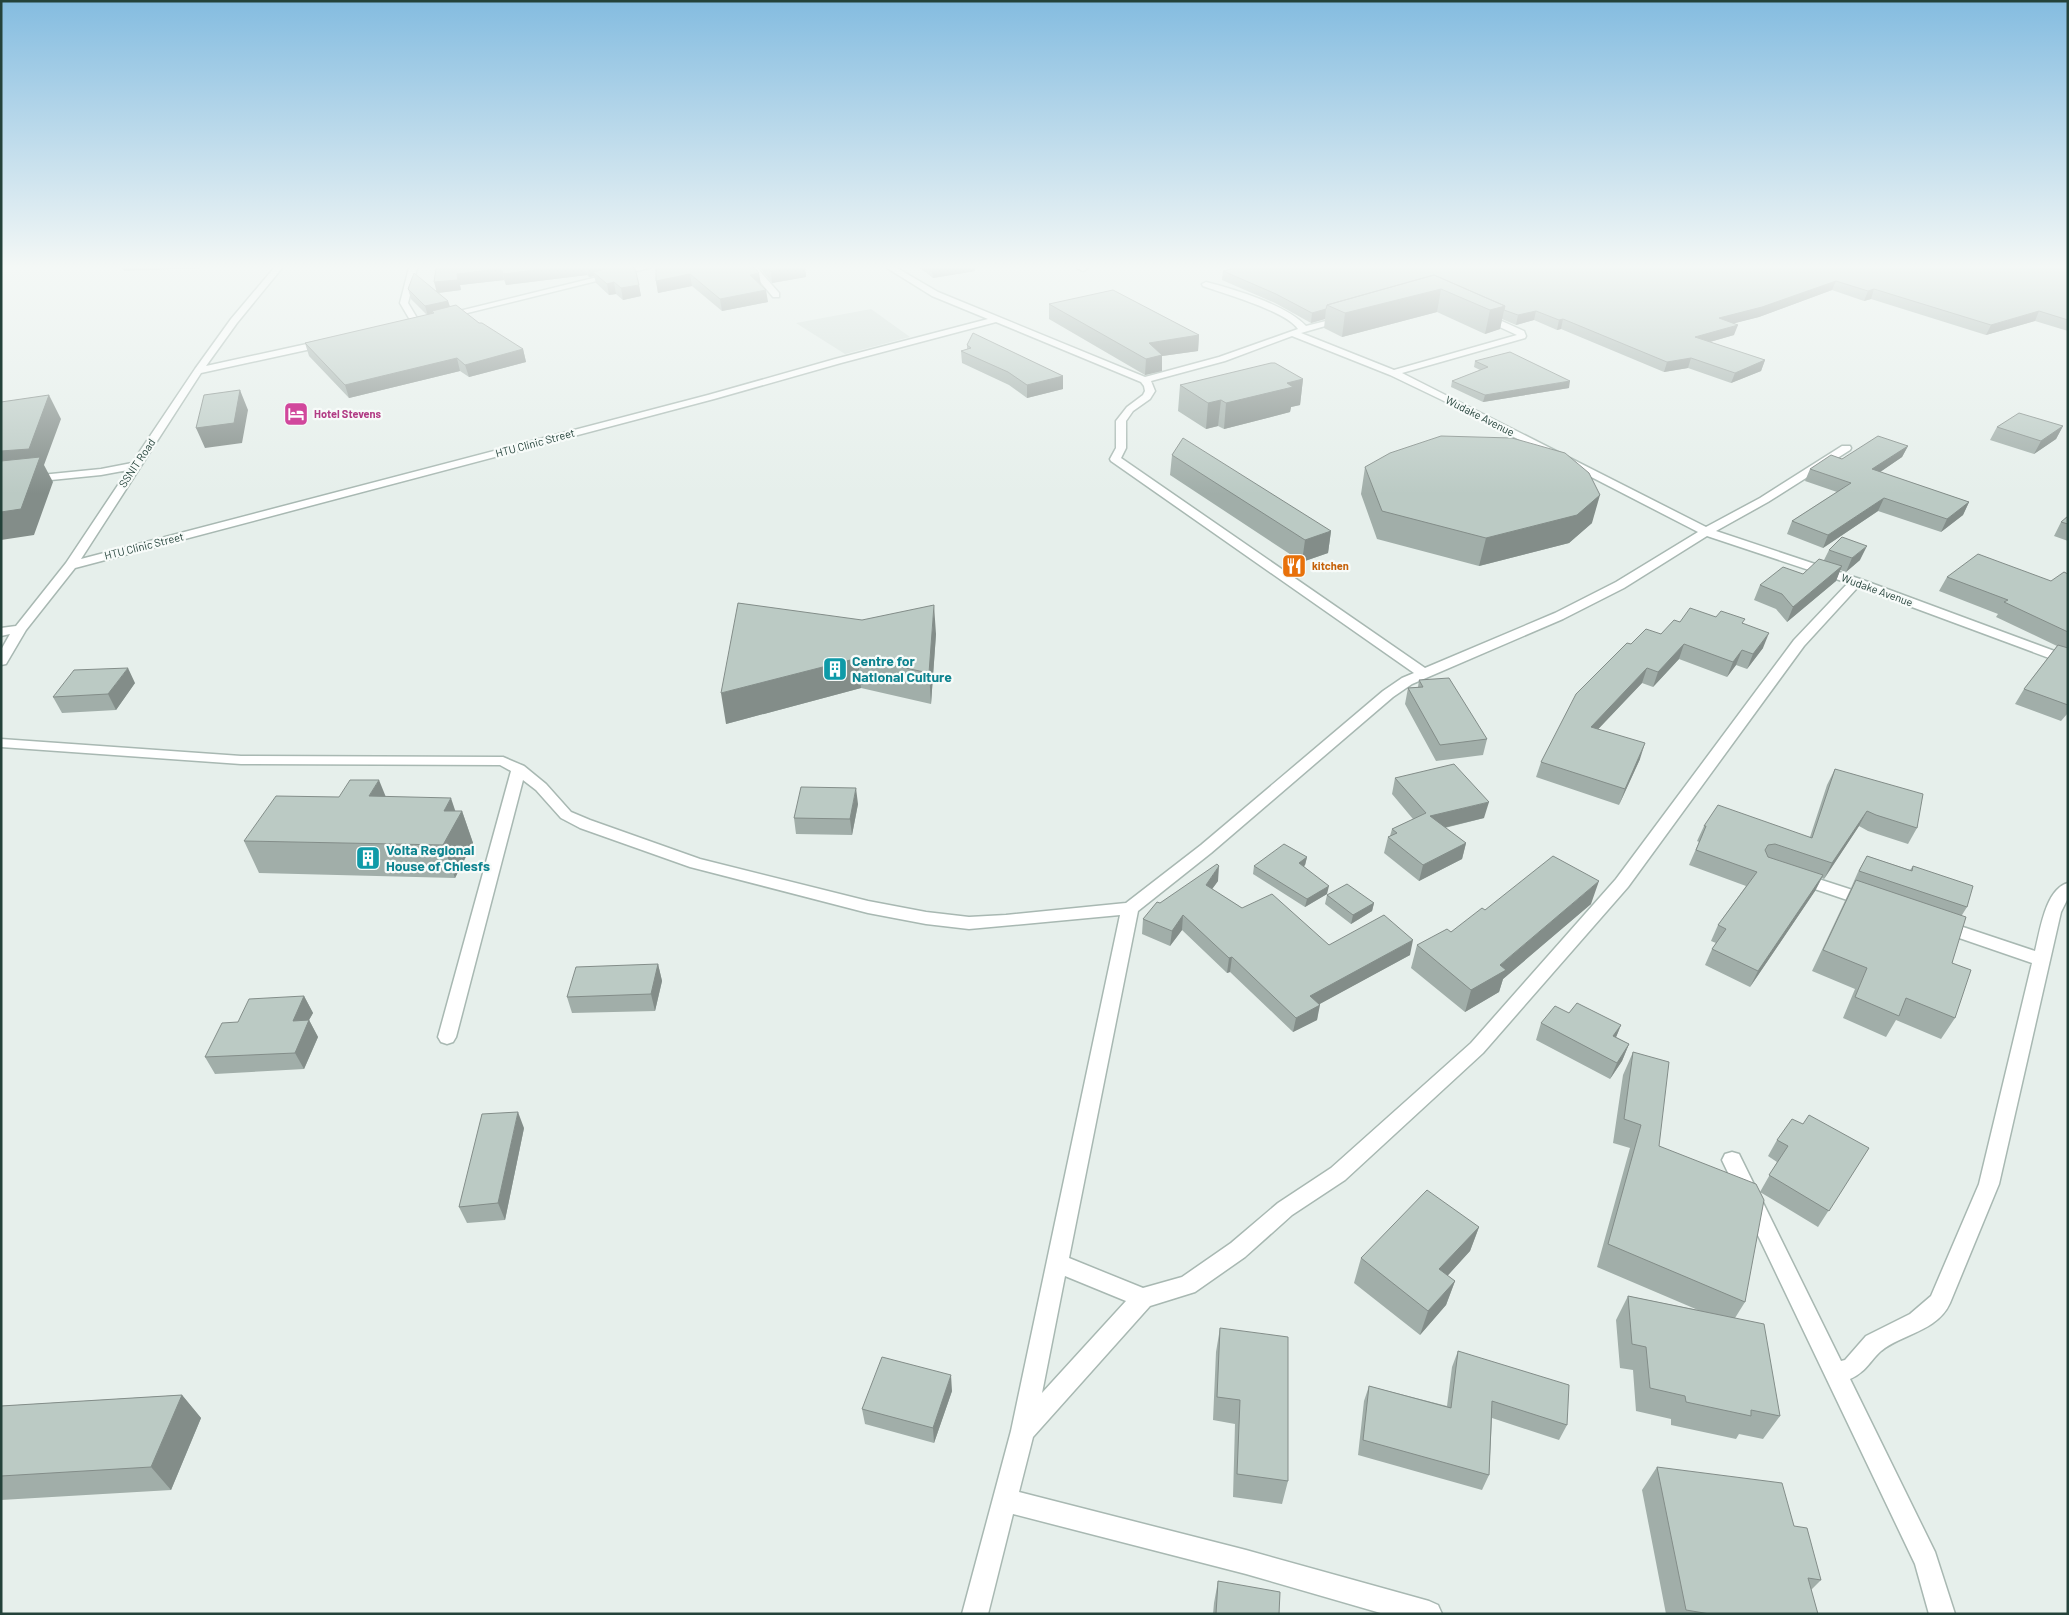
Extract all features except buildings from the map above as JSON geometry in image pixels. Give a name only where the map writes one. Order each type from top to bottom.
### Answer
[{"type":"street","name":"SSNIT Road","points":[[1,661],[20,629],[71,565],[134,466],[218,343]]},
{"type":"street","points":[[198,371],[324,343]]},
{"type":"street","name":"HTU Clinic Street","points":[[71,565],[711,397],[906,343]]},
{"type":"street","points":[[1057,343],[1144,380],[1222,358],[1263,343]]},
{"type":"street","name":"Wudake Avenue","points":[[1325,343],[1393,373],[1481,416],[1706,532],[1856,582],[2068,661]]},
{"type":"street","points":[[1393,373],[1496,343]]},
{"type":"street","points":[[1144,380],[1150,391],[1147,397],[1130,409],[1121,421],[1119,426],[1121,448],[1115,459],[1423,673]]},
{"type":"street","points":[[1,743],[292,762],[503,761],[519,769],[541,787],[566,815],[585,824],[696,863],[868,907],[926,918],[969,923],[1006,922],[1130,908],[1206,849],[1388,694],[1407,681],[1518,634],[1594,598],[1764,500],[1846,448]]},
{"type":"street","points":[[1,482],[101,472],[134,466]]},
{"type":"street","points":[[1023,1431],[1143,1298],[1188,1285],[1238,1250],[1285,1209],[1338,1174],[1476,1048],[1622,883],[1799,643],[1856,582]]},
{"type":"street","points":[[1,632],[20,629]]},
{"type":"street","points":[[447,1037],[519,769]]},
{"type":"street","points":[[1786,873],[1886,907]]},
{"type":"street","points":[[1835,1375],[1853,1367],[1874,1343],[1918,1321],[1940,1303],[1989,1184],[2053,912],[2060,896],[2068,888]]},
{"type":"street","points":[[975,1614],[1023,1431],[1130,908]]},
{"type":"street","points":[[1923,920],[2042,960]]},
{"type":"street","points":[[1732,1160],[1926,1561],[1942,1614]]},
{"type":"street","points":[[1058,1263],[1143,1298]]},
{"type":"street","points":[[1004,1500],[1246,1562],[1429,1614]]},
{"type":"shaded area","points":[[828,343],[886,343],[845,354]]},
{"type":"place","name":"Hotel Stevens","points":[[296,414]]},
{"type":"place","name":"kitchen","points":[[1294,566]]},
{"type":"place","name":"Centre for National Culture","points":[[835,669]]},
{"type":"place","name":"Volta Regional House of Chiesfs","points":[[368,858]]}]
